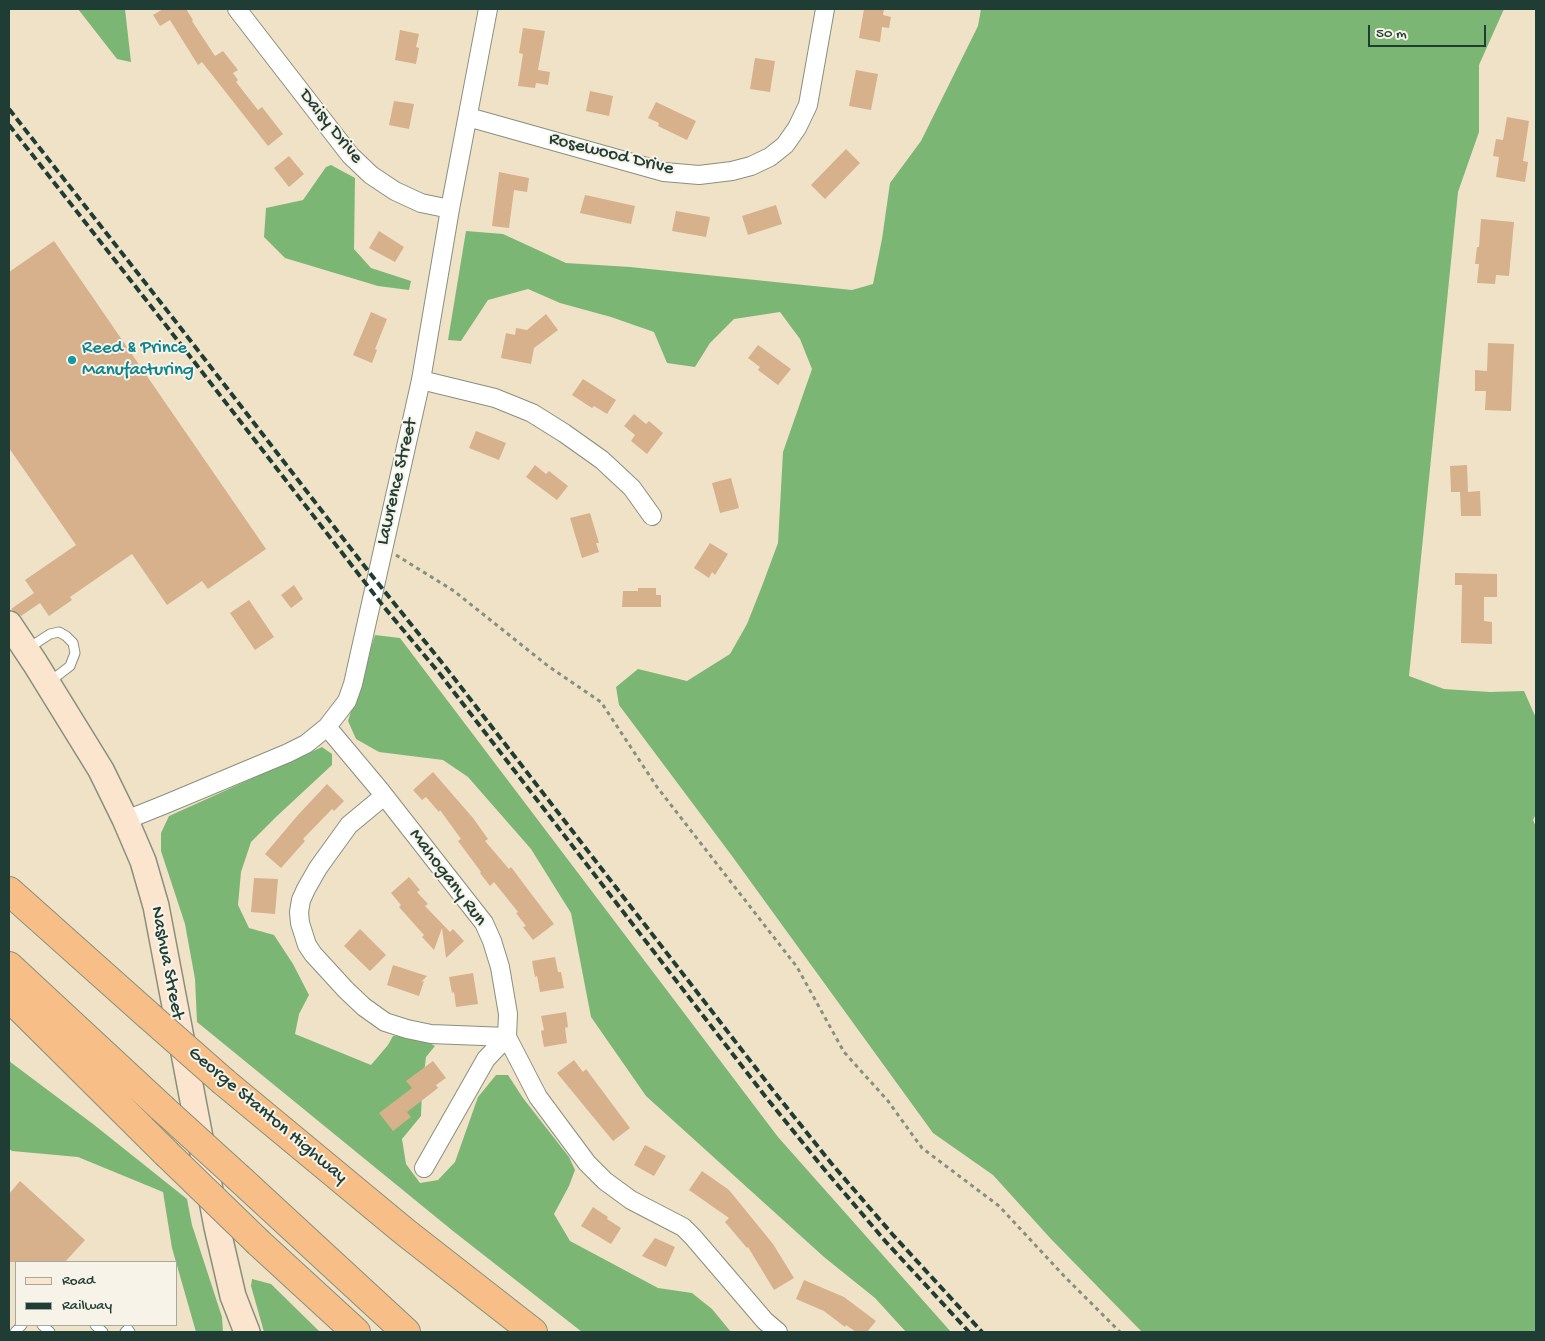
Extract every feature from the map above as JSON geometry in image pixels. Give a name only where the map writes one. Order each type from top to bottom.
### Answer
[{"type":"highway","name":"George Stanton Highway","points":[[9,891],[224,1082],[406,1232],[527,1328]]},
{"type":"highway","points":[[9,966],[406,1332]]},
{"type":"highway","points":[[9,997],[259,1243],[356,1332]]},
{"type":"main road","name":"Nashua Street","points":[[9,624],[48,683],[101,770],[125,818],[143,861],[156,906],[217,1227],[233,1296],[246,1332]]},
{"type":"street","name":"Daisy Drive","points":[[237,9],[350,156],[364,169],[395,191],[421,203],[450,209]]},
{"type":"street","name":"Lawrence Street","points":[[125,818],[136,816],[306,744],[327,727],[347,701],[353,684],[421,380],[450,209],[488,9]]},
{"type":"street","name":"Rosewood Drive","points":[[468,117],[664,172],[699,175],[732,171],[750,166],[770,157],[784,145],[797,128],[808,105],[825,9]]},
{"type":"street","points":[[421,380],[495,398],[532,413],[602,460],[632,488],[652,516]]},
{"type":"street","name":"Mahogany Run","points":[[327,727],[384,796],[484,924],[500,966],[508,1014],[507,1037],[538,1097],[587,1163],[631,1200],[677,1224],[693,1236],[765,1321],[778,1332]]},
{"type":"street","points":[[384,796],[349,825],[306,888],[299,912],[300,923],[307,945],[346,990],[364,1007],[385,1022],[407,1030],[431,1034],[507,1037]]},
{"type":"street","points":[[424,1168],[486,1059],[507,1037]]},
{"type":"lane","points":[[26,650],[50,634],[59,632],[73,643],[75,652],[70,666],[48,683]]},
{"type":"lane","points":[[124,1332],[128,1329],[130,1332]]},
{"type":"path","points":[[384,547],[454,591],[548,666],[601,702],[657,788],[797,967],[844,1052],[888,1101],[922,1148],[999,1206],[1065,1278],[1120,1332]]},
{"type":"green space","points":[[78,9],[125,9],[131,62],[117,59]]},
{"type":"green space","points":[[981,9],[1504,9],[1479,65],[1479,132],[1458,192],[1409,676],[1444,689],[1490,692],[1524,691],[1536,718],[1536,814],[1533,820],[1536,827],[1536,1332],[1142,1332],[1051,1239],[993,1175],[933,1133],[732,856],[619,705],[616,687],[638,669],[687,681],[730,654],[747,624],[778,543],[783,452],[812,369],[800,339],[780,312],[734,319],[710,343],[695,367],[667,363],[654,332],[611,317],[560,303],[528,289],[488,300],[461,341],[448,340],[466,231],[503,234],[566,263],[630,267],[852,290],[873,284],[890,183],[921,141],[978,26]]},
{"type":"green space","points":[[331,165],[355,178],[354,249],[371,268],[411,281],[409,290],[378,286],[285,258],[264,237],[266,208],[303,200],[326,167]]},
{"type":"green space","points":[[375,635],[400,638],[778,1137],[951,1332],[906,1332],[875,1298],[824,1257],[646,1096],[591,1017],[571,913],[531,849],[468,777],[443,760],[379,752],[356,739],[348,721]]},
{"type":"green space","points":[[322,747],[332,754],[332,765],[251,842],[241,872],[238,905],[249,928],[274,935],[293,964],[309,995],[299,1014],[295,1034],[371,1065],[393,1036],[418,1037],[435,1046],[426,1057],[421,1116],[402,1139],[406,1164],[420,1183],[438,1180],[455,1162],[478,1097],[496,1075],[508,1075],[523,1098],[569,1157],[575,1170],[554,1214],[570,1241],[658,1288],[692,1293],[712,1309],[731,1332],[582,1332],[453,1231],[197,1022],[195,979],[185,924],[161,851],[161,833],[169,816]]},
{"type":"green space","points":[[9,1061],[93,1124],[187,1199],[192,1225],[222,1317],[223,1332],[196,1332],[178,1269],[178,1261],[176,1261],[172,1248],[163,1192],[78,1157],[12,1151],[9,1149]]},
{"type":"green space","points":[[252,1279],[271,1284],[320,1332],[264,1332],[251,1286]]},
{"type":"building","points":[[163,9],[186,9],[215,56],[223,51],[238,70],[233,73],[238,80],[236,82],[258,110],[262,107],[283,134],[268,146],[202,62],[198,65],[170,20],[160,26],[153,15]]},
{"type":"building","points":[[864,9],[884,9],[883,15],[891,17],[889,28],[882,27],[880,42],[859,38]]},
{"type":"building","points":[[523,28],[545,31],[538,70],[550,72],[548,85],[536,83],[535,88],[518,86],[523,54],[519,53]]},
{"type":"building","points":[[400,30],[419,34],[416,47],[419,48],[416,64],[395,60]]},
{"type":"building","points":[[755,58],[775,61],[770,92],[750,89]]},
{"type":"building","points":[[856,70],[878,74],[871,110],[849,106]]},
{"type":"building","points":[[590,91],[613,96],[609,116],[586,111]]},
{"type":"building","points":[[394,101],[414,104],[409,129],[389,125]]},
{"type":"building","points":[[656,102],[696,121],[687,140],[658,126],[659,123],[648,118]]},
{"type":"building","points":[[1507,117],[1529,121],[1523,161],[1528,162],[1525,182],[1496,177],[1499,157],[1493,156],[1496,139],[1503,140]]},
{"type":"building","points":[[846,149],[860,163],[825,199],[811,185]]},
{"type":"building","points":[[289,156],[304,174],[289,187],[274,168]]},
{"type":"building","points":[[499,172],[529,178],[527,192],[514,190],[509,228],[492,226]]},
{"type":"building","points":[[585,195],[635,206],[631,224],[580,213]]},
{"type":"building","points":[[776,205],[782,224],[748,235],[742,216]]},
{"type":"building","points":[[676,211],[710,217],[706,237],[672,231]]},
{"type":"building","points":[[1481,219],[1514,222],[1509,276],[1496,275],[1495,284],[1477,283],[1479,264],[1475,264],[1477,247],[1479,247]]},
{"type":"building","points":[[379,231],[404,247],[395,262],[369,248]]},
{"type":"building","name":"Reed & Prince Manufacturing","points":[[54,241],[266,549],[208,589],[202,581],[167,605],[132,554],[70,597],[72,600],[49,616],[40,603],[21,616],[11,609],[34,593],[25,580],[76,545],[9,448],[9,272]]},
{"type":"building","points":[[371,312],[387,319],[375,349],[377,350],[372,363],[353,355]]},
{"type":"building","points":[[546,314],[558,330],[534,348],[531,364],[501,358],[506,333],[515,335],[516,328],[527,330]]},
{"type":"building","points":[[1488,343],[1514,344],[1511,411],[1485,410],[1486,391],[1475,391],[1475,370],[1487,371]]},
{"type":"building","points":[[758,345],[791,369],[778,385],[758,370],[760,367],[748,358]]},
{"type":"building","points":[[583,379],[616,400],[607,414],[594,406],[592,408],[572,395]]},
{"type":"building","points":[[634,414],[646,424],[649,421],[663,433],[647,454],[631,441],[635,435],[624,426]]},
{"type":"building","points":[[476,431],[506,443],[499,460],[469,448]]},
{"type":"building","points":[[535,465],[546,474],[549,471],[568,486],[557,500],[526,477]]},
{"type":"building","points":[[1467,465],[1468,492],[1480,491],[1481,516],[1461,516],[1460,492],[1451,492],[1450,466]]},
{"type":"building","points":[[731,478],[739,508],[720,513],[712,483]]},
{"type":"building","points":[[590,513],[599,543],[596,543],[599,552],[582,558],[570,518]]},
{"type":"building","points":[[710,543],[728,554],[715,575],[712,572],[709,578],[694,568]]},
{"type":"building","points":[[1455,573],[1497,574],[1497,597],[1484,597],[1484,621],[1492,622],[1492,644],[1461,643],[1462,585],[1455,585]]},
{"type":"building","points":[[294,585],[303,599],[291,608],[281,595]]},
{"type":"building","points":[[638,588],[656,588],[656,595],[661,595],[661,607],[622,607],[623,591],[638,591]]},
{"type":"building","points":[[249,600],[274,637],[255,650],[230,613]]},
{"type":"building","points":[[433,772],[473,818],[488,839],[485,841],[509,869],[511,867],[554,924],[533,940],[523,927],[526,926],[516,913],[518,912],[494,882],[490,886],[480,873],[458,841],[461,839],[440,810],[439,812],[426,797],[422,800],[413,790]]},
{"type":"building","points":[[327,784],[344,801],[334,811],[332,809],[303,839],[305,841],[281,868],[265,854]]},
{"type":"building","points":[[409,877],[420,890],[417,892],[428,904],[425,906],[450,932],[453,929],[464,941],[446,958],[442,928],[434,950],[422,937],[424,935],[399,907],[401,905],[391,893]]},
{"type":"building","points":[[254,878],[278,879],[275,914],[251,912]]},
{"type":"building","points":[[360,929],[386,955],[370,971],[344,946]]},
{"type":"building","points":[[555,957],[558,972],[561,972],[564,988],[540,992],[532,961]]},
{"type":"building","points":[[393,965],[427,976],[421,982],[424,981],[419,996],[387,985]]},
{"type":"building","points":[[473,973],[478,1004],[456,1007],[449,977]]},
{"type":"building","points":[[566,1012],[568,1027],[565,1028],[567,1043],[544,1047],[541,1031],[544,1030],[541,1016]]},
{"type":"building","points":[[574,1060],[583,1072],[586,1069],[630,1128],[613,1141],[557,1073]]},
{"type":"building","points":[[433,1061],[446,1078],[436,1085],[438,1088],[407,1112],[411,1117],[393,1131],[379,1113],[412,1088],[406,1081]]},
{"type":"building","points":[[645,1145],[666,1156],[654,1176],[634,1165]]},
{"type":"building","points":[[702,1171],[729,1190],[773,1244],[794,1278],[774,1290],[748,1247],[725,1222],[729,1218],[689,1190]]},
{"type":"building","points":[[20,1181],[85,1240],[66,1261],[9,1262],[9,1194]]},
{"type":"building","points":[[593,1207],[621,1228],[611,1244],[581,1226]]},
{"type":"building","points":[[655,1238],[675,1247],[666,1267],[642,1256]]},
{"type":"building","points":[[804,1280],[844,1297],[876,1321],[867,1332],[856,1332],[846,1325],[845,1327],[824,1311],[796,1299]]},
{"type":"railway","points":[[9,109],[369,572],[447,669],[772,1089],[831,1163],[893,1235],[982,1332]]},
{"type":"railway","points":[[9,125],[384,607],[440,674],[765,1096],[886,1242],[969,1332]]},
{"type":"place","name":"Reed & Prince Manufacturing","points":[[72,360]]}]
